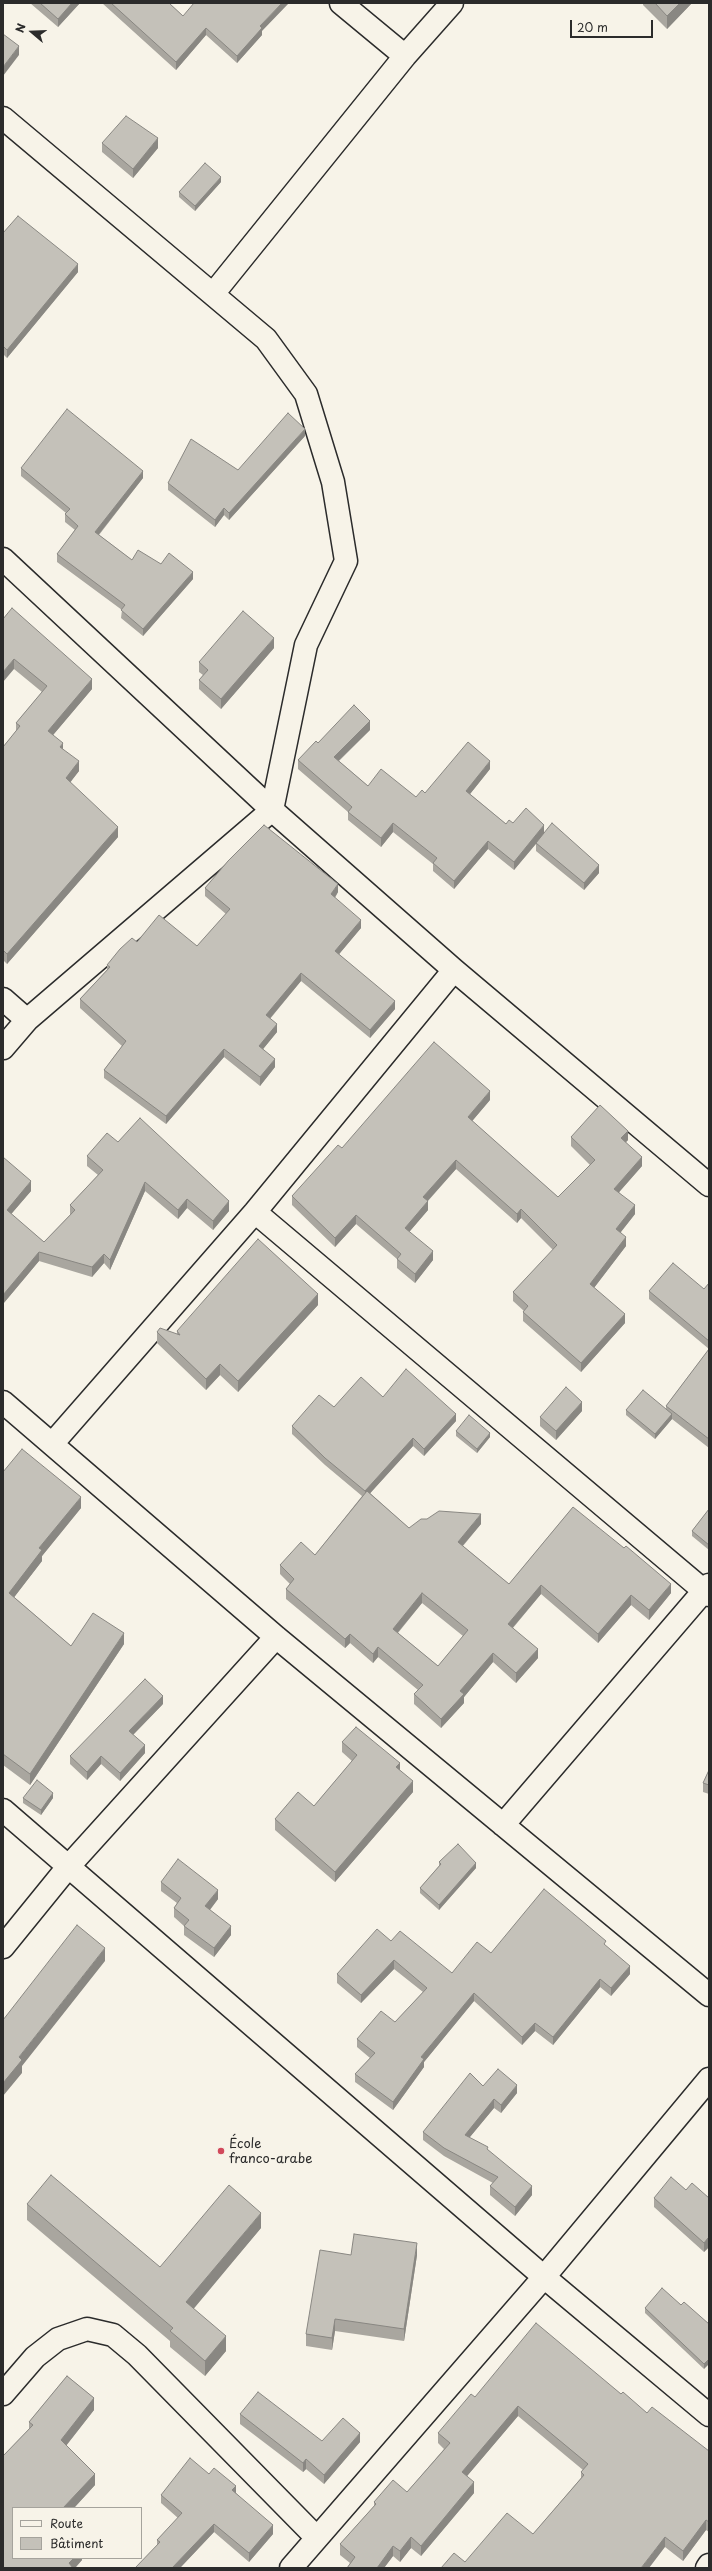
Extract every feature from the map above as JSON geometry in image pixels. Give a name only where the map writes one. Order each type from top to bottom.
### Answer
[{"type":"street","points":[[341,3],[405,56]]},
{"type":"street","points":[[213,294],[405,56],[452,3]]},
{"type":"street","points":[[3,118],[266,339],[306,394],[333,482],[346,561],[306,645],[272,810],[27,1020],[3,1048]]},
{"type":"street","points":[[3,559],[272,810],[454,970],[709,1185]]},
{"type":"street","points":[[52,1444],[255,1212],[454,970]]},
{"type":"street","points":[[3,999],[27,1020]]},
{"type":"street","points":[[255,1212],[707,1590],[503,1825]]},
{"type":"street","points":[[3,1402],[276,1637],[709,1995]]},
{"type":"street","points":[[3,1946],[68,1867],[276,1637]]},
{"type":"street","points":[[3,1810],[544,2277],[709,2415]]},
{"type":"street","points":[[291,2568],[316,2537],[544,2277],[709,2079]]},
{"type":"street","points":[[3,2394],[35,2357],[58,2339],[88,2329],[113,2335],[137,2355],[316,2537]]},
{"type":"building","points":[[40,3],[72,3],[58,19]]},
{"type":"building","points":[[111,3],[169,3],[183,16],[194,3],[282,3],[260,26],[262,28],[237,56],[206,28],[176,62]]},
{"type":"building","points":[[655,3],[680,3],[667,16]]},
{"type":"building","points":[[3,34],[19,46],[3,67]]},
{"type":"building","points":[[126,116],[158,138],[133,169],[102,143]]},
{"type":"building","points":[[205,163],[221,177],[195,206],[179,192]]},
{"type":"building","points":[[18,216],[78,264],[7,350],[4,347],[3,348],[3,233]]},
{"type":"building","points":[[67,409],[143,471],[95,532],[132,560],[138,550],[161,564],[169,553],[193,572],[143,629],[121,610],[125,605],[57,554],[78,526],[65,514],[70,509],[21,468]]},
{"type":"building","points":[[288,413],[305,429],[229,513],[224,508],[215,520],[168,483],[191,439],[238,470]]},
{"type":"building","points":[[12,608],[92,679],[48,731],[63,743],[60,747],[79,761],[66,778],[118,827],[7,954],[3,950],[3,747],[20,726],[16,723],[47,686],[14,659],[3,672],[3,619]]},
{"type":"building","points":[[243,611],[274,638],[221,699],[199,680],[208,670],[199,662]]},
{"type":"building","points":[[354,705],[370,721],[334,757],[368,786],[381,769],[416,797],[422,790],[425,793],[468,742],[490,761],[466,791],[506,824],[509,820],[513,823],[526,808],[544,825],[514,862],[488,841],[454,881],[433,863],[437,858],[393,823],[381,838],[348,812],[352,807],[298,760],[316,741],[318,743]]},
{"type":"building","points":[[552,823],[599,865],[584,883],[536,843]]},
{"type":"building","points":[[264,825],[338,884],[331,894],[361,920],[335,951],[395,1001],[370,1030],[301,973],[266,1015],[277,1024],[259,1046],[275,1059],[260,1077],[224,1049],[166,1116],[104,1070],[126,1041],[80,999],[110,967],[107,965],[120,949],[132,938],[137,942],[159,915],[197,946],[230,909],[205,888],[228,861]]},
{"type":"building","points":[[434,1042],[490,1091],[468,1117],[558,1197],[595,1160],[571,1137],[600,1105],[628,1131],[621,1138],[642,1157],[614,1189],[635,1205],[616,1229],[626,1237],[590,1284],[625,1314],[581,1363],[523,1312],[528,1306],[513,1292],[557,1245],[521,1209],[517,1214],[456,1160],[423,1197],[428,1201],[405,1228],[433,1251],[415,1274],[397,1259],[401,1254],[356,1215],[335,1238],[292,1196],[338,1145],[342,1148]]},
{"type":"building","points":[[140,1118],[229,1201],[213,1221],[187,1199],[178,1210],[145,1182],[110,1260],[104,1254],[92,1267],[39,1252],[3,1295],[3,1157],[31,1181],[7,1210],[44,1242],[75,1210],[70,1205],[103,1170],[87,1156],[107,1133],[118,1142]]},
{"type":"building","points":[[258,1239],[318,1294],[238,1381],[220,1364],[206,1379],[157,1332],[160,1328],[180,1335],[177,1331]]},
{"type":"building","points":[[673,1263],[704,1289],[709,1283],[709,1341],[649,1291]]},
{"type":"building","points":[[709,1349],[709,1439],[666,1406]]},
{"type":"building","points":[[406,1369],[456,1414],[424,1449],[413,1438],[365,1491],[325,1458],[292,1426],[319,1395],[334,1407],[361,1377],[383,1397]]},
{"type":"building","points":[[566,1387],[582,1402],[556,1431],[540,1417]]},
{"type":"building","points":[[643,1390],[672,1414],[655,1434],[626,1410]]},
{"type":"building","points":[[469,1415],[490,1433],[477,1449],[456,1431]]},
{"type":"building","points":[[22,1449],[81,1497],[39,1548],[42,1550],[9,1593],[71,1646],[93,1613],[124,1633],[30,1774],[3,1754],[3,1472]]},
{"type":"building","points":[[367,1491],[409,1528],[421,1519],[427,1519],[439,1511],[481,1514],[458,1542],[509,1584],[573,1507],[624,1548],[626,1546],[671,1584],[649,1610],[631,1595],[598,1634],[541,1585],[508,1624],[538,1649],[516,1673],[493,1653],[460,1691],[464,1694],[441,1719],[414,1694],[423,1685],[378,1647],[373,1654],[350,1634],[345,1639],[286,1589],[294,1579],[280,1565],[301,1542],[315,1555]],"holes":[[[422,1593],[468,1630],[438,1666],[393,1629]]]},
{"type":"building","points":[[709,1509],[709,1545],[692,1531]]},
{"type":"building","points":[[145,1679],[163,1696],[129,1731],[145,1745],[120,1773],[101,1756],[87,1772],[70,1756]]},
{"type":"building","points":[[356,1727],[400,1763],[396,1767],[413,1781],[335,1872],[275,1819],[298,1792],[314,1806],[357,1755],[342,1742]]},
{"type":"building","points":[[709,1770],[709,1785],[703,1783]]},
{"type":"building","points":[[37,1780],[53,1793],[41,1810],[23,1798]]},
{"type":"building","points":[[458,1844],[476,1863],[439,1905],[420,1888],[441,1864],[439,1862]]},
{"type":"building","points":[[178,1859],[218,1890],[205,1906],[231,1926],[214,1948],[184,1926],[189,1920],[174,1908],[181,1898],[161,1882]]},
{"type":"building","points":[[544,1889],[606,1941],[604,1944],[630,1966],[611,1988],[600,1979],[553,2037],[535,2023],[522,2037],[474,1993],[421,2057],[424,2059],[393,2102],[355,2074],[375,2053],[357,2039],[381,2011],[395,2022],[427,1988],[394,1960],[361,1995],[337,1974],[377,1929],[391,1941],[400,1931],[452,1973],[477,1942],[491,1953]]},
{"type":"building","points":[[77,1925],[105,1948],[19,2057],[22,2060],[3,2083],[3,2020]]},
{"type":"building","points":[[498,2069],[517,2085],[501,2105],[494,2099],[465,2135],[488,2147],[487,2149],[532,2186],[515,2207],[490,2186],[498,2177],[444,2148],[423,2132],[470,2073],[483,2086]]},
{"type":"building","points":[[51,2175],[160,2267],[229,2185],[261,2213],[186,2302],[226,2336],[205,2361],[170,2331],[173,2328],[27,2204]]},
{"type":"building","points":[[671,2177],[686,2190],[692,2183],[709,2198],[709,2240],[708,2238],[704,2243],[654,2198]]},
{"type":"building","points":[[354,2234],[417,2243],[404,2329],[335,2319],[332,2338],[306,2334],[320,2250],[351,2255]]},
{"type":"building","points":[[662,2288],[681,2305],[684,2302],[709,2324],[709,2359],[704,2364],[645,2308]]},
{"type":"building","points":[[536,2323],[621,2394],[623,2392],[647,2413],[652,2407],[709,2451],[709,2522],[706,2520],[683,2551],[665,2537],[641,2568],[441,2568],[454,2553],[465,2562],[507,2513],[533,2534],[584,2475],[581,2472],[588,2464],[518,2406],[462,2472],[474,2482],[421,2546],[411,2537],[400,2551],[393,2546],[377,2568],[347,2568],[355,2557],[340,2544],[376,2504],[374,2502],[393,2480],[407,2492],[450,2443],[438,2433],[471,2394],[475,2397]]},
{"type":"building","points":[[67,2376],[94,2398],[61,2440],[95,2474],[64,2507],[12,2507],[12,2559],[73,2559],[69,2563],[73,2568],[3,2568],[3,2456],[33,2425],[29,2422]]},
{"type":"building","points":[[258,2392],[322,2441],[343,2418],[360,2433],[324,2475],[306,2459],[303,2463],[240,2414]]},
{"type":"building","points":[[190,2458],[209,2474],[214,2468],[236,2486],[232,2490],[273,2525],[249,2553],[214,2524],[172,2568],[135,2568],[160,2542],[157,2540],[182,2513],[161,2495]]},
{"type":"place","name":"École franco-arabe","points":[[221,2151]]}]
